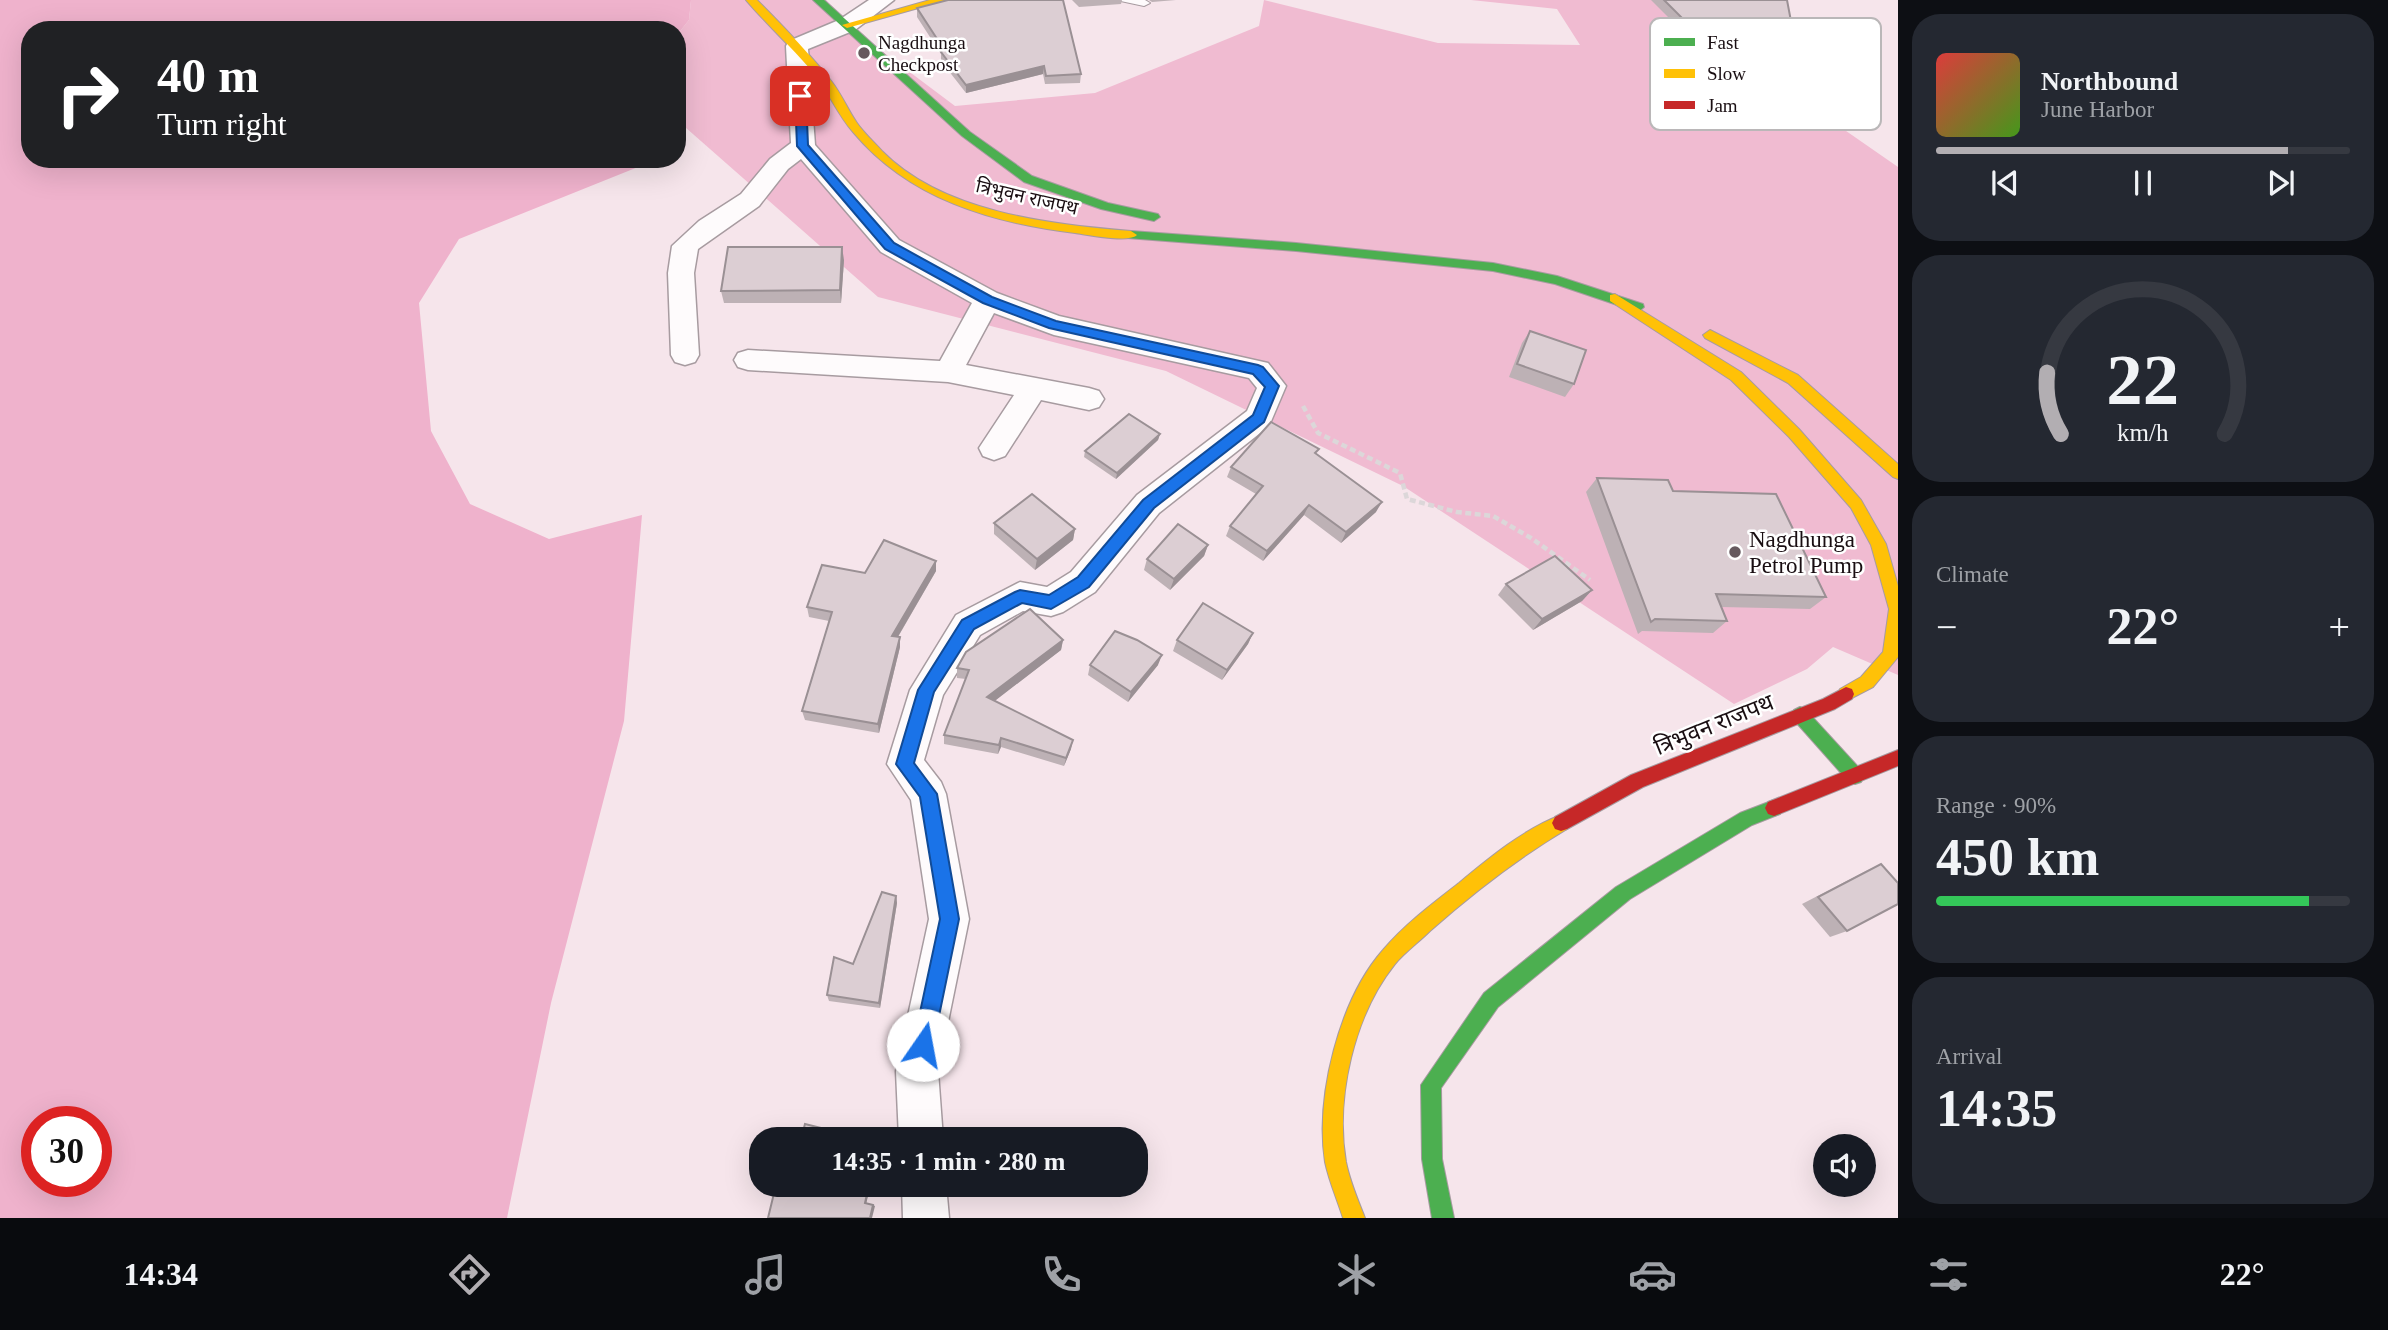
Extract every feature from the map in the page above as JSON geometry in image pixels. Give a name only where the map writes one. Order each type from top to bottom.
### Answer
[{"type":"main road","name":"त्रिभुवन राजपथ","points":[[751,0],[797,46],[832,89],[856,129],[899,172],[971,208],[1081,231],[1296,247],[1493,267],[1558,281],[1615,298],[1720,338],[1793,379],[1898,473]]},
{"type":"main road","name":"त्रिभुवन राजपथ","points":[[818,0],[966,134],[1028,178],[1105,206],[1296,247]]},
{"type":"main road","points":[[847,25],[942,0]]},
{"type":"main road","name":"त्रिभुवन राजपथ","points":[[1354,1218],[1335,1159],[1334,1102],[1343,1048],[1363,1002],[1386,961],[1442,908],[1540,835],[1637,780],[1829,704],[1867,682],[1891,655],[1897,609],[1878,544],[1856,504],[1794,433],[1736,376],[1615,298]]},
{"type":"main road","points":[[1800,715],[1855,776]]},
{"type":"main road","points":[[1443,1218],[1432,1159],[1431,1085],[1491,1000],[1623,893],[1746,819],[1898,758]]},
{"type":"street","points":[[883,0],[847,25],[797,46],[803,146],[890,246],[987,300],[1054,325],[1258,370],[1272,386],[1259,418],[1148,504],[1083,582],[1051,602],[1020,596],[968,625],[927,690],[905,764],[928,794],[949,919],[917,1071],[920,1127]]},
{"type":"street","points":[[685,355],[681,274],[685,246],[708,227],[750,200],[779,164],[803,146]]},
{"type":"street","points":[[948,372],[987,300]]},
{"type":"street","points":[[748,359],[948,372],[1089,399]]},
{"type":"street","points":[[994,448],[1034,389]]},
{"type":"street","points":[[925,1197],[926,1218]]},
{"type":"lane","points":[[1122,0],[1144,3]]},
{"type":"path","points":[[1272,386],[1303,406],[1318,433],[1400,473],[1407,499],[1457,512],[1493,516],[1531,538],[1590,580]]},
{"type":"shaded area","points":[[0,0],[691,0],[689,20],[686,24],[686,21],[21,21],[21,168],[636,168],[459,239],[419,303],[431,431],[470,504],[549,539],[642,515],[624,721],[551,1003],[507,1218],[0,1218]]},
{"type":"shaded area","points":[[691,0],[826,0],[847,25],[955,106],[1095,93],[1259,26],[1264,0],[1438,43],[1580,45],[1557,9],[1471,0],[1657,0],[1683,18],[1650,18],[1650,130],[1845,130],[1898,167],[1898,675],[1833,647],[1807,669],[1734,704],[1403,486],[1166,371],[878,297],[686,128],[686,24],[689,20]]},
{"type":"building","points":[[948,0],[1063,0],[1081,74],[1046,76],[1044,66],[966,85],[941,52],[943,48],[917,8]]},
{"type":"building","points":[[1664,0],[1787,0],[1790,18],[1682,18]]},
{"type":"building","points":[[728,247],[842,247],[840,290],[721,291]]},
{"type":"building","points":[[1530,331],[1586,350],[1574,384],[1517,364]]},
{"type":"building","points":[[1129,414],[1160,434],[1117,473],[1085,451]]},
{"type":"building","points":[[1271,422],[1319,449],[1315,453],[1382,502],[1346,532],[1309,505],[1267,551],[1230,526],[1263,486],[1231,467]]},
{"type":"building","points":[[1597,478],[1668,480],[1673,491],[1776,494],[1826,597],[1716,594],[1727,621],[1655,619],[1651,622]]},
{"type":"building","points":[[1032,494],[1075,529],[1037,559],[994,523]]},
{"type":"building","points":[[1178,524],[1208,545],[1174,579],[1147,559]]},
{"type":"building","points":[[884,540],[936,561],[892,636],[900,637],[878,724],[802,711],[832,612],[807,607],[822,565],[865,573]]},
{"type":"building","points":[[1555,556],[1592,590],[1542,619],[1506,584]]},
{"type":"building","points":[[1203,603],[1253,633],[1227,670],[1177,640]]},
{"type":"building","points":[[1030,609],[1063,640],[987,697],[1073,740],[1066,758],[1001,738],[999,745],[944,735],[969,670],[957,668],[966,652]]},
{"type":"building","points":[[1115,631],[1162,655],[1131,692],[1090,665]]},
{"type":"building","points":[[1881,864],[1898,883],[1898,904],[1847,931],[1818,897]]},
{"type":"building","points":[[882,892],[896,896],[879,1003],[827,995],[834,957],[853,964]]},
{"type":"building","points":[[773,1197],[866,1197],[865,1203],[873,1205],[870,1218],[768,1218]]},
{"type":"traffic: fast","points":[[818,0],[966,134],[1028,179],[1105,206],[1154,217]]},
{"type":"traffic: fast","points":[[1131,235],[1296,247],[1493,267],[1557,280],[1638,307]]},
{"type":"traffic: fast","points":[[1800,715],[1855,776]]},
{"type":"traffic: fast","points":[[1443,1218],[1432,1159],[1431,1085],[1491,1000],[1623,893],[1746,819],[1774,808]]},
{"type":"traffic: slow","points":[[751,0],[821,75],[855,128],[881,156],[911,179],[981,210],[1018,220],[1131,235]]},
{"type":"traffic: slow","points":[[847,25],[942,0]]},
{"type":"traffic: slow","points":[[1615,298],[1736,376],[1794,433],[1856,504],[1878,544],[1897,609],[1891,655],[1867,682],[1846,694]]},
{"type":"traffic: slow","points":[[1710,335],[1793,379],[1898,473]]},
{"type":"traffic: slow","points":[[1354,1218],[1336,1165],[1335,1107],[1343,1054],[1372,981],[1393,953],[1450,901],[1504,859],[1561,823]]},
{"type":"traffic: jam","points":[[1561,823],[1637,781],[1829,704],[1846,694]]},
{"type":"traffic: jam","points":[[1774,808],[1898,758]]},
{"type":"place","name":"Nagdhunga Checkpost","points":[[864,53]]},
{"type":"place","name":"Nagdhunga Petrol Pump","points":[[1735,552]]},
{"type":"route","points":[[800,96],[803,146],[890,246],[987,300],[1054,325],[1258,370],[1272,386],[1259,418],[1148,504],[1083,582],[1051,602],[1020,596],[968,625],[927,690],[905,764],[928,794],[949,919],[923,1045]]}]
